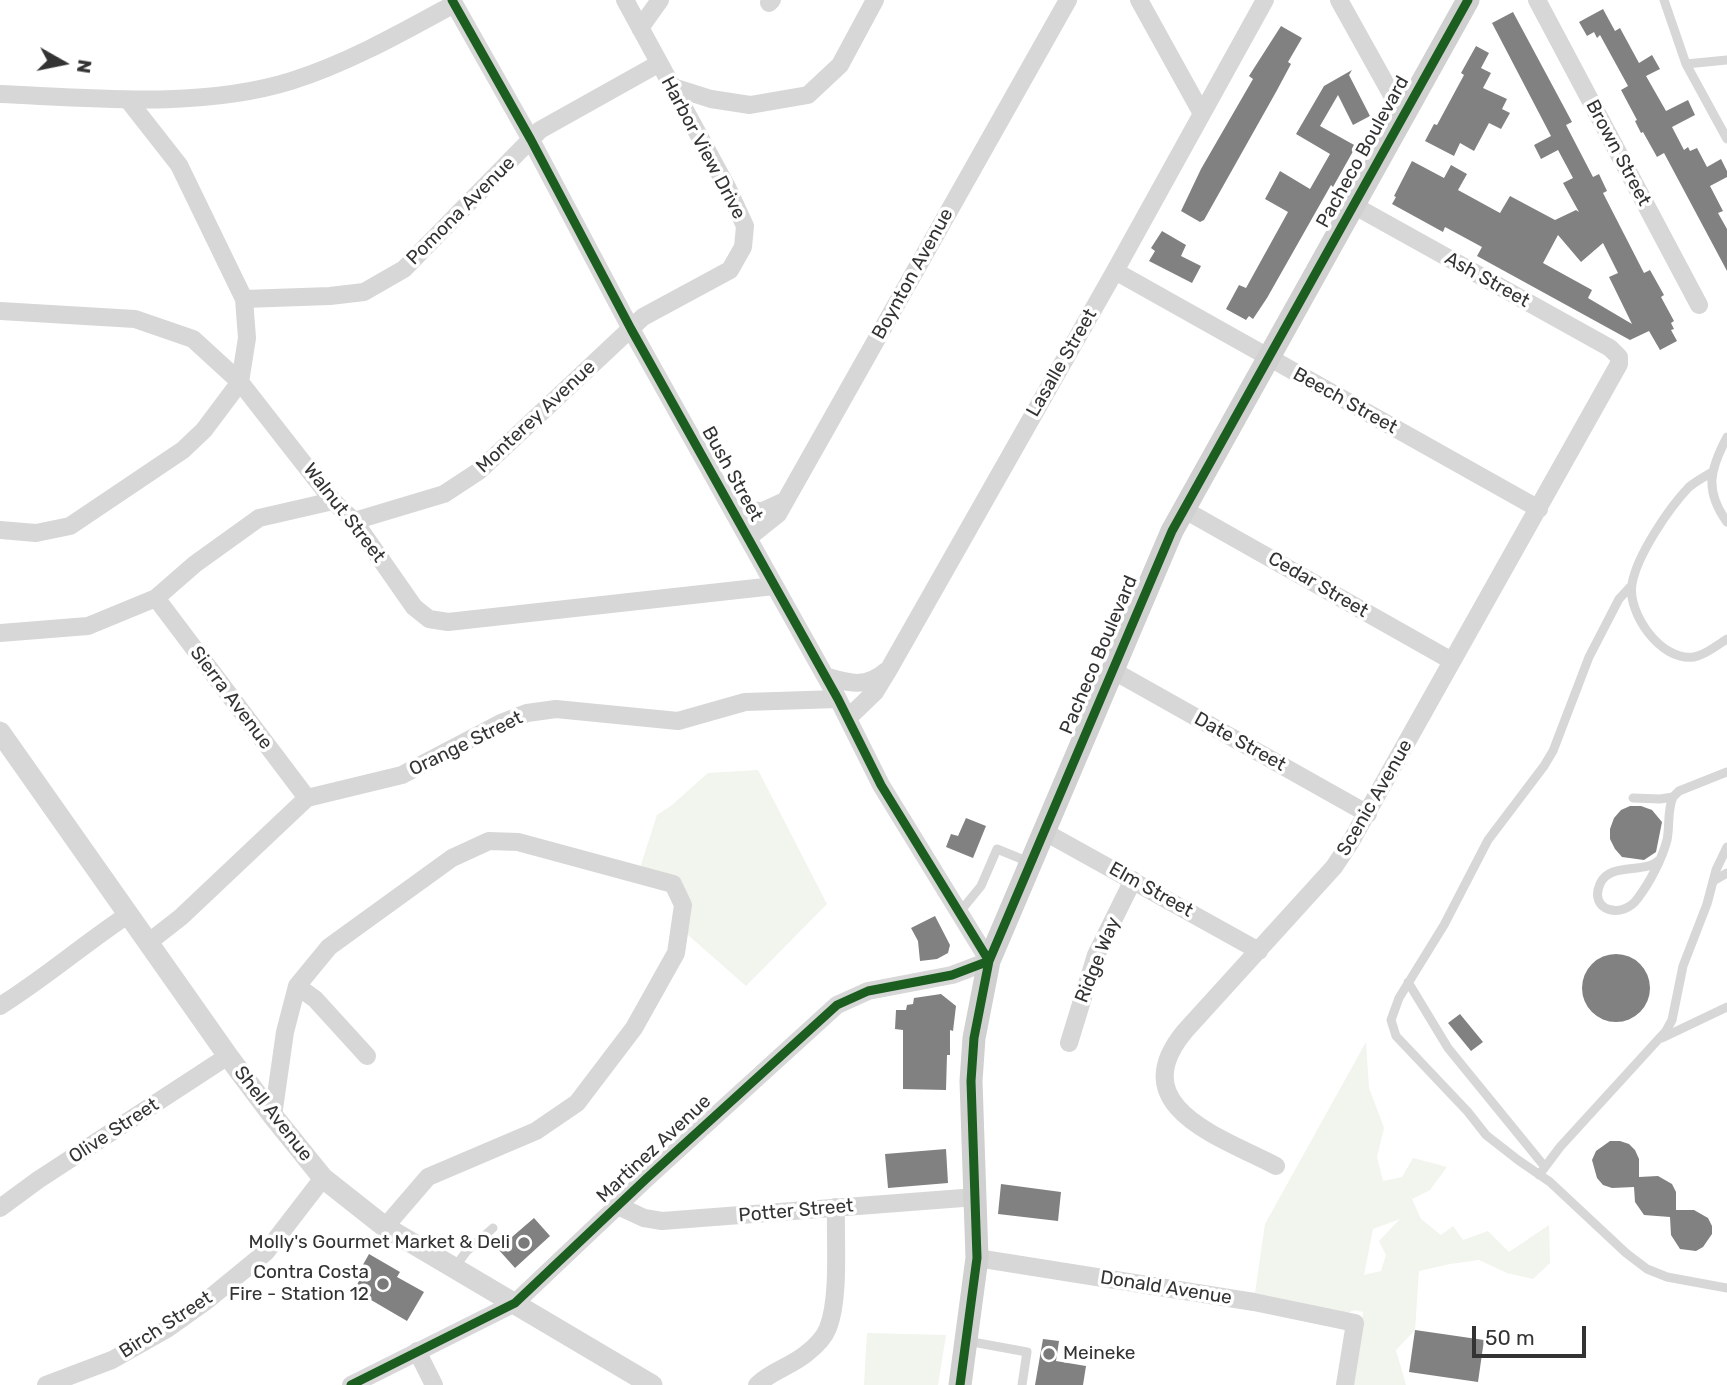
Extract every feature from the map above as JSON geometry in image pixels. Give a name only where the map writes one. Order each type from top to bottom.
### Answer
[{"type":"main road","name":"Pacheco Boulevard","points":[[960,1385],[977,1258],[971,1081],[974,1038],[989,961],[1029,862],[1183,509],[1468,0]]},
{"type":"street","name":"Harbor View Drive","points":[[625,0],[727,187],[745,226],[743,247],[730,270],[643,317],[631,329]]},
{"type":"street","points":[[640,28],[660,0]]},
{"type":"street","points":[[673,87],[711,99],[750,105],[807,95],[840,65],[875,0]]},
{"type":"street","name":"Boynton Avenue","points":[[748,538],[778,514],[1068,0]]},
{"type":"street","points":[[1139,0],[1201,112]]},
{"type":"street","name":"Lasalle Street","points":[[848,718],[874,692],[889,669],[1265,0]]},
{"type":"street","points":[[1339,0],[1403,115]]},
{"type":"street","name":"Brown Street","points":[[1537,0],[1699,305]]},
{"type":"street","points":[[0,94],[128,100],[233,94],[289,81],[345,61],[453,2]]},
{"type":"street","name":"Bush Street","points":[[453,2],[631,329],[838,699],[881,785],[989,961]]},
{"type":"street","name":"Pomona Avenue","points":[[244,299],[364,292],[404,269],[540,130],[658,64]]},
{"type":"street","points":[[0,530],[36,533],[71,526],[183,450],[204,430],[240,383],[247,338],[244,299],[178,165],[128,100]]},
{"type":"street","name":"Ash Street","points":[[1353,205],[1610,348],[1619,357]]},
{"type":"street","name":"Beech Street","points":[[1115,271],[1539,509]]},
{"type":"street","points":[[0,311],[135,319],[193,339],[240,383]]},
{"type":"street","name":"Monterey Avenue","points":[[354,521],[444,494],[479,471],[631,329]]},
{"type":"street","name":"Scenic Avenue","points":[[1276,1166],[1189,1119],[1175,1107],[1166,1093],[1163,1077],[1166,1060],[1172,1046],[1334,867],[1368,814],[1617,371],[1619,357]]},
{"type":"street","name":"Walnut Street","points":[[240,383],[333,500],[354,521],[414,607],[429,618],[448,622],[774,586]]},
{"type":"street","points":[[0,633],[88,626],[156,598],[195,564],[260,518],[333,500]]},
{"type":"street","points":[[733,510],[763,510],[785,502]]},
{"type":"street","name":"Cedar Street","points":[[1183,509],[1452,661]]},
{"type":"street","name":"Sierra Avenue","points":[[156,598],[307,798]]},
{"type":"street","points":[[825,676],[845,682],[869,682],[889,669]]},
{"type":"street","name":"Date Street","points":[[1112,670],[1368,814]]},
{"type":"street","name":"Orange Street","points":[[149,942],[181,917],[307,798],[401,775],[501,723],[527,713],[556,709],[678,721],[745,702],[838,699]]},
{"type":"street","name":"Shell Avenue","points":[[0,732],[228,1056],[323,1178],[386,1227],[643,1382]]},
{"type":"street","name":"Elm Street","points":[[1043,831],[1259,951]]},
{"type":"street","points":[[273,1116],[285,1032],[297,986],[329,947],[453,858],[489,841],[517,842],[673,884],[683,905],[676,953],[634,1028],[577,1103],[536,1132],[428,1177],[386,1227]]},
{"type":"street","name":"Ridge Way","points":[[1069,1042],[1096,955],[1133,880]]},
{"type":"street","points":[[0,1006],[129,914]]},
{"type":"street","name":"Martinez Avenue","points":[[351,1385],[515,1303],[837,1005],[868,990],[952,975],[989,961]]},
{"type":"street","points":[[297,986],[315,999],[367,1056]]},
{"type":"street","name":"Olive Street","points":[[0,1208],[38,1180],[228,1056]]},
{"type":"street","name":"Birch Street","points":[[46,1385],[112,1360],[205,1302],[266,1252],[323,1178]]},
{"type":"street","name":"Potter Street","points":[[618,1206],[644,1218],[662,1221],[976,1197]]},
{"type":"street","points":[[757,1385],[805,1355],[820,1342],[828,1328],[835,1293],[836,1208]]},
{"type":"street","name":"Donald Avenue","points":[[977,1258],[1254,1302],[1355,1324],[1345,1385]]},
{"type":"street","points":[[417,1351],[434,1385]]},
{"type":"lane","points":[[1664,0],[1686,64],[1727,139]]},
{"type":"lane","points":[[1686,64],[1727,60]]},
{"type":"lane","points":[[1727,438],[1714,460],[1712,472],[1717,506],[1727,522]]},
{"type":"lane","points":[[1542,1171],[1501,1148],[1486,1135],[1468,1112],[1396,1036],[1391,1020],[1393,1010],[1444,925],[1488,839],[1553,751],[1589,657],[1619,599],[1631,586],[1640,560],[1671,509],[1688,488],[1712,472]]},
{"type":"lane","points":[[1631,586],[1637,612],[1654,640],[1665,651],[1684,657],[1695,657],[1727,639]]},
{"type":"lane","points":[[1633,799],[1673,797],[1679,791],[1727,772]]},
{"type":"lane","points":[[1658,861],[1649,867],[1614,872],[1602,879],[1598,892],[1603,907],[1615,911],[1631,906],[1644,889],[1658,861],[1667,840],[1673,797]]},
{"type":"lane","points":[[1542,1171],[1560,1147],[1660,1039],[1672,1020],[1683,966],[1707,904],[1716,870],[1727,847]]},
{"type":"lane","points":[[958,914],[981,886],[997,849],[1029,862]]},
{"type":"lane","points":[[1713,881],[1727,873]]},
{"type":"lane","points":[[1408,982],[1454,1056],[1550,1182],[1626,1253],[1647,1269],[1667,1277],[1727,1288]]},
{"type":"lane","points":[[1660,1039],[1727,1007]]},
{"type":"lane","points":[[454,1269],[466,1252],[493,1228]]},
{"type":"lane","points":[[967,1341],[1027,1352],[1022,1385]]},
{"type":"shaded area","points":[[758,770],[827,904],[746,986],[680,928],[673,884],[638,874],[657,815],[708,773]]},
{"type":"shaded area","points":[[1366,1042],[1369,1088],[1384,1128],[1377,1157],[1383,1181],[1402,1177],[1413,1158],[1447,1167],[1430,1190],[1412,1199],[1421,1219],[1441,1235],[1453,1226],[1463,1240],[1488,1231],[1509,1252],[1549,1225],[1550,1263],[1533,1279],[1507,1273],[1479,1260],[1419,1271],[1415,1330],[1396,1350],[1406,1385],[1353,1385],[1363,1312],[1355,1310],[1347,1313],[1255,1293],[1265,1224]],"holes":[[[1400,1219],[1379,1241],[1386,1255],[1381,1271],[1364,1275],[1373,1229]]]},
{"type":"shaded area","points":[[867,1333],[946,1335],[938,1385],[864,1385]]},
{"type":"building","points":[[1603,9],[1615,31],[1620,28],[1639,63],[1652,55],[1660,69],[1646,76],[1666,111],[1688,100],[1695,115],[1672,127],[1684,150],[1688,147],[1690,151],[1697,148],[1707,167],[1721,159],[1727,171],[1727,177],[1710,186],[1723,211],[1718,213],[1727,229],[1727,271],[1664,153],[1657,157],[1643,132],[1641,133],[1621,90],[1628,86],[1600,35],[1597,38],[1594,32],[1587,36],[1579,22]]},
{"type":"building","points":[[1513,12],[1572,122],[1566,125],[1593,177],[1599,174],[1607,191],[1603,193],[1644,273],[1650,270],[1664,295],[1661,297],[1674,321],[1671,323],[1674,329],[1671,330],[1677,341],[1660,350],[1649,331],[1630,340],[1477,256],[1482,247],[1445,227],[1443,232],[1392,204],[1412,161],[1444,178],[1451,165],[1467,174],[1458,190],[1500,213],[1510,196],[1555,220],[1576,210],[1579,212],[1563,183],[1573,178],[1558,150],[1541,159],[1534,145],[1551,136],[1492,23]],"holes":[[[1558,235],[1581,262],[1603,243],[1618,273],[1609,277],[1632,324],[1588,298],[1592,290],[1543,263]]]},
{"type":"building","points":[[1281,26],[1302,38],[1288,62],[1291,64],[1276,92],[1204,220],[1200,222],[1181,211],[1201,169],[1253,79],[1249,76]]},
{"type":"building","points":[[1476,46],[1489,53],[1481,68],[1491,73],[1483,88],[1507,99],[1502,109],[1510,113],[1501,129],[1489,123],[1474,151],[1460,143],[1454,156],[1425,141],[1434,124],[1437,125],[1464,75],[1461,73]]},
{"type":"building","points":[[1352,70],[1349,75],[1370,116],[1353,125],[1338,95],[1320,126],[1356,146],[1267,298],[1253,319],[1249,316],[1246,320],[1226,309],[1239,285],[1246,288],[1288,212],[1265,199],[1280,171],[1310,189],[1330,154],[1296,134],[1324,86]]},
{"type":"building","points":[[1162,231],[1186,245],[1181,256],[1201,266],[1192,283],[1149,261],[1155,251],[1151,248]]},
{"type":"building","points":[[1630,806],[1652,810],[1662,822],[1656,852],[1644,860],[1622,857],[1610,839],[1614,818],[1621,810]]},
{"type":"building","points":[[966,818],[986,826],[973,858],[946,847],[951,834],[958,836]]},
{"type":"building","points":[[935,916],[950,945],[948,953],[937,959],[920,961],[918,941],[911,928]]},
{"type":"building","points":[[1609,954],[1623,954],[1635,959],[1645,969],[1650,988],[1645,1007],[1635,1017],[1623,1022],[1609,1022],[1597,1017],[1587,1007],[1582,995],[1582,981],[1587,969],[1597,959]]},
{"type":"building","points":[[941,994],[956,1006],[953,1031],[950,1030],[950,1055],[947,1055],[946,1090],[903,1089],[903,1030],[895,1029],[896,1010],[906,1010],[907,1005],[913,1004],[914,998]]},
{"type":"building","points":[[1460,1014],[1483,1042],[1471,1051],[1448,1023]]},
{"type":"building","points":[[1610,1141],[1629,1144],[1635,1150],[1639,1159],[1639,1177],[1658,1176],[1672,1184],[1676,1192],[1676,1210],[1694,1210],[1708,1218],[1712,1234],[1703,1247],[1696,1251],[1680,1249],[1671,1235],[1670,1217],[1644,1215],[1635,1202],[1634,1187],[1612,1188],[1603,1185],[1597,1178],[1592,1160],[1596,1151]]},
{"type":"building","points":[[946,1149],[948,1183],[888,1188],[885,1154]]},
{"type":"building","points":[[1001,1184],[1061,1192],[1058,1221],[998,1214]]},
{"type":"building","name":"Molly's Gourmet Market & Deli","points":[[534,1218],[550,1236],[515,1268],[498,1249]]},
{"type":"building","name":"Contra Costa Fire - Station 12","points":[[369,1254],[400,1272],[397,1277],[424,1292],[407,1321],[354,1290],[364,1272],[360,1270]]},
{"type":"building","points":[[1415,1330],[1484,1340],[1478,1382],[1409,1372]]},
{"type":"building","name":"Meineke","points":[[1043,1339],[1059,1341],[1056,1361],[1086,1366],[1083,1385],[1035,1385]]},
{"type":"cycle path","points":[[351,1385],[515,1303],[837,1005],[868,991],[952,975],[989,961],[881,785],[838,699],[631,329],[531,140],[452,0]]},
{"type":"cycle path","points":[[960,1385],[977,1258],[971,1081],[974,1038],[989,961],[1172,531],[1468,0]]},
{"type":"place","name":"Molly's Gourmet Market & Deli","points":[[524,1243]]},
{"type":"place","name":"Contra Costa Fire - Station 12","points":[[383,1284]]},
{"type":"place","name":"Meineke","points":[[1049,1354]]}]
